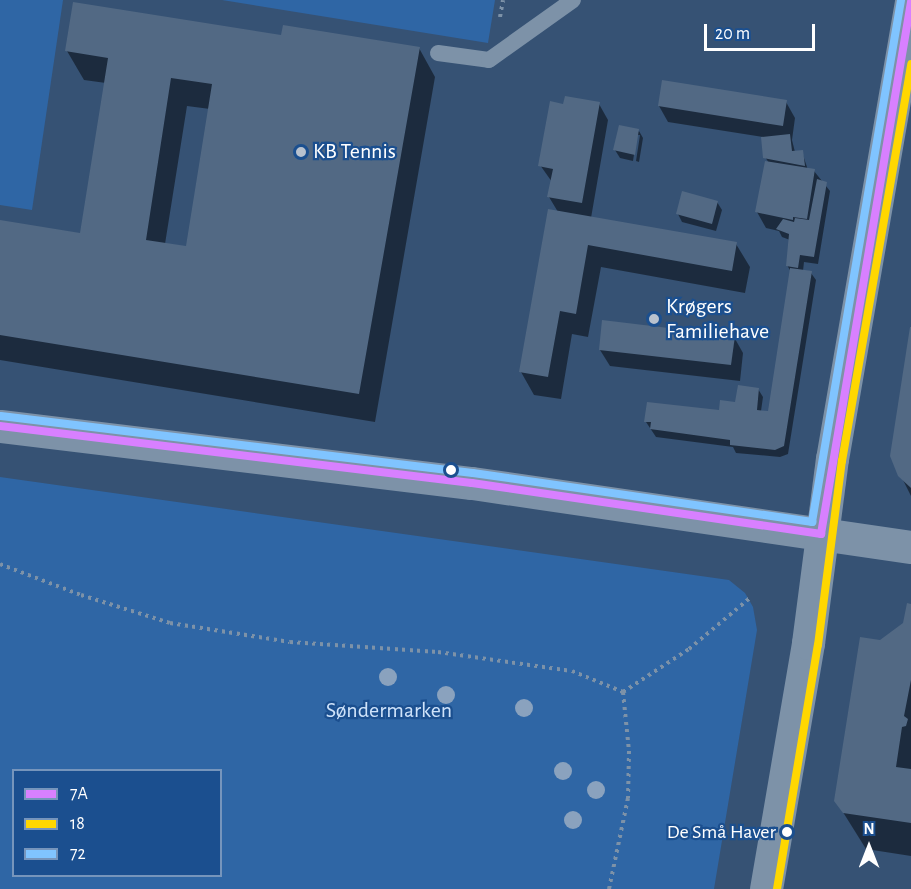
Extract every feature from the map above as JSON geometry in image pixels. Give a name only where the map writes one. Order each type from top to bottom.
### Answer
[{"type":"street","points":[[766,889],[808,643],[821,534],[911,2]]},
{"type":"street","points":[[0,426],[462,482],[911,547]]},
{"type":"lane","points":[[438,52],[489,60],[573,0]]},
{"type":"path","points":[[0,564],[81,595],[170,623],[290,642],[438,652],[572,671],[623,692]]},
{"type":"path","points":[[623,692],[690,649],[751,597]]},
{"type":"path","points":[[609,889],[628,798],[629,751],[623,692]]},
{"type":"green space","points":[[0,0],[63,0],[32,210],[0,205]]},
{"type":"green space","points":[[222,0],[495,0],[488,43]]},
{"type":"green space","name":"Søndermarken","points":[[0,477],[729,580],[745,593],[753,607],[757,630],[714,889],[0,889]]},
{"type":"building","name":"KB Tennis","points":[[73,2],[281,35],[283,25],[420,47],[359,394],[0,335],[0,220],[80,233],[108,58],[65,51]],"holes":[[[171,78],[212,84],[186,246],[146,240]]]},
{"type":"building","points":[[662,80],[787,100],[783,126],[658,106]]},
{"type":"building","points":[[565,96],[600,102],[582,203],[547,197],[553,169],[538,166],[550,101],[563,104]]},
{"type":"building","points":[[619,125],[639,129],[635,155],[613,150]]},
{"type":"building","points":[[790,134],[792,151],[803,150],[805,166],[763,158],[761,137]]},
{"type":"building","points":[[765,161],[815,169],[807,219],[793,217],[793,220],[755,212]]},
{"type":"building","points":[[817,179],[827,182],[814,257],[800,255],[798,268],[786,266],[789,234],[776,229],[783,219],[794,222],[795,218],[809,220]]},
{"type":"building","points":[[682,191],[718,201],[712,224],[676,214]]},
{"type":"building","points":[[548,209],[737,242],[732,271],[588,245],[576,314],[560,311],[548,377],[519,372]]},
{"type":"building","points":[[790,268],[812,271],[784,446],[775,450],[730,445],[730,440],[650,429],[651,422],[644,422],[647,402],[719,410],[720,400],[735,402],[738,385],[759,388],[757,410],[768,411]]},
{"type":"building","points":[[602,320],[735,336],[731,365],[599,350]]},
{"type":"building","points":[[910,327],[911,488],[898,476],[890,456]]},
{"type":"building","points":[[907,603],[911,604],[911,680],[904,716],[908,719],[906,726],[902,727],[896,767],[911,769],[911,823],[843,813],[834,801],[860,637],[880,640],[903,623]]},
{"type":"transit line","name":"72","points":[[1,416],[473,473],[812,522],[901,0]]},
{"type":"transit line","name":"7A","points":[[821,534],[911,2]]},
{"type":"transit line","name":"18","points":[[777,889],[818,645],[842,461],[911,64]]},
{"type":"transit line","name":"7A","points":[[0,426],[472,483],[821,534]]},
{"type":"place","name":"KB Tennis","points":[[301,152]]},
{"type":"place","name":"Krøgers Familiehave","points":[[654,319]]},
{"type":"place","name":"De Små Haver","points":[[787,832]]}]
